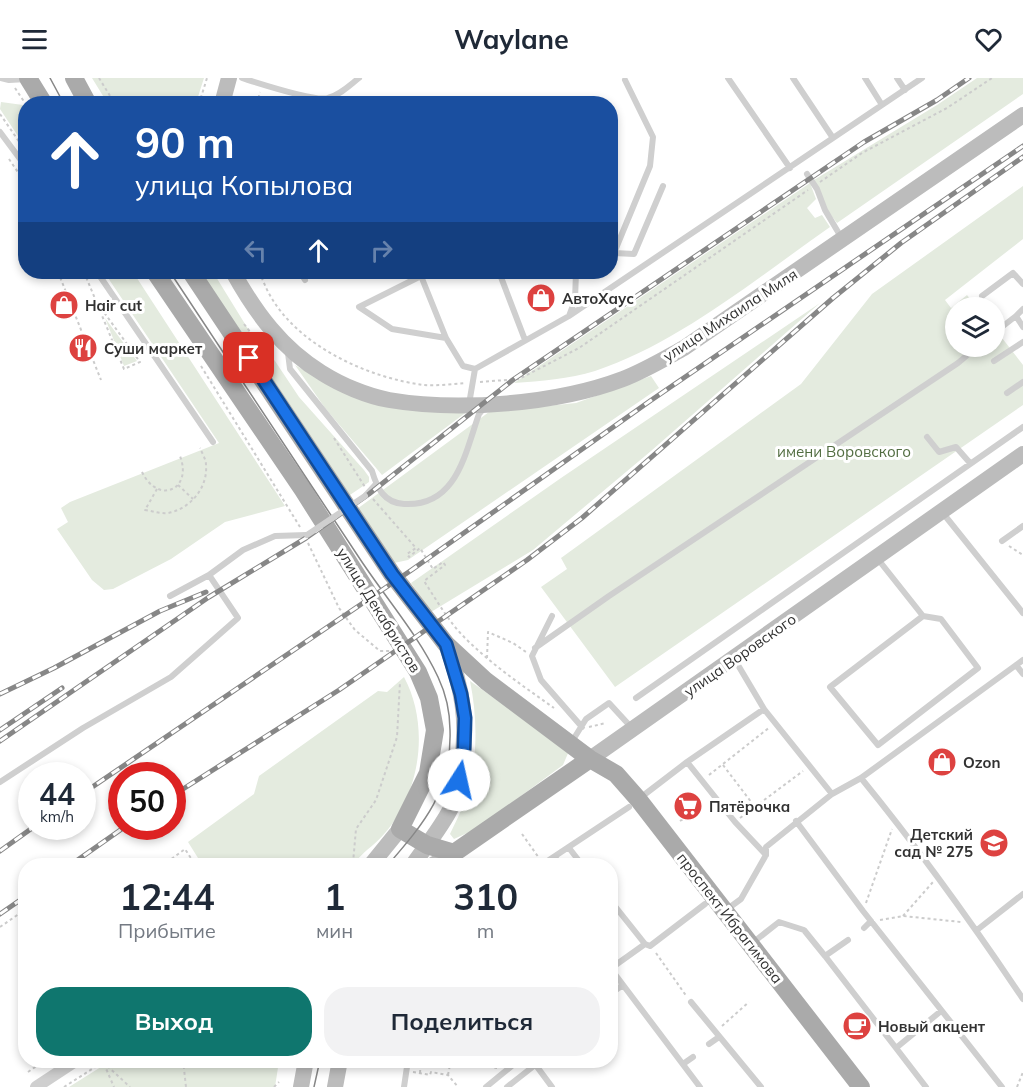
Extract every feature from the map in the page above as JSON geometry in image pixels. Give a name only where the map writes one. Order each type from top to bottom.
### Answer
[{"type":"main road","points":[[28,78],[39,96]]},
{"type":"main road","points":[[74,78],[84,96]]},
{"type":"main road","points":[[224,96],[229,78]]},
{"type":"main road","name":"улица Михаила Миля","points":[[238,279],[283,351],[356,389],[387,399],[417,404],[469,405],[547,398],[586,391],[635,374],[700,338],[1023,115]]},
{"type":"main road","name":"улица Декабристов","points":[[160,279],[303,490],[406,652],[429,698],[435,730],[428,773],[400,829],[376,858]]},
{"type":"main road","name":"проспект Ибрагимова","points":[[197,279],[392,574],[446,644],[486,681],[590,759],[634,803],[725,911],[861,1087]]},
{"type":"main road","name":"улица Воровского","points":[[445,858],[735,659],[1023,454]]},
{"type":"main road","points":[[418,858],[451,807],[459,780],[464,749],[465,718],[459,683],[446,644]]},
{"type":"main road","name":"проспект Ибрагимова","points":[[634,803],[705,904],[847,1087]]},
{"type":"main road","points":[[400,829],[427,845],[454,853]]},
{"type":"main road","points":[[301,1087],[305,1068]]},
{"type":"main road","points":[[335,1087],[339,1068]]},
{"type":"street","points":[[36,1087],[65,1068]]},
{"type":"lane","points":[[1,78],[9,80],[28,78]]},
{"type":"lane","points":[[242,78],[310,96]]},
{"type":"lane","points":[[334,96],[360,78]]},
{"type":"lane","points":[[728,78],[790,168]]},
{"type":"lane","points":[[793,78],[833,138]]},
{"type":"lane","points":[[865,78],[882,105]]},
{"type":"lane","points":[[897,78],[905,90]]},
{"type":"lane","points":[[422,279],[446,338],[463,366],[475,369],[569,316],[922,78]]},
{"type":"lane","points":[[618,240],[650,166],[653,138],[625,80]]},
{"type":"lane","points":[[0,132],[18,156]]},
{"type":"lane","points":[[807,174],[843,240]]},
{"type":"lane","points":[[618,254],[634,254],[663,186]]},
{"type":"lane","points":[[982,296],[1013,273],[1023,284]]},
{"type":"lane","points":[[102,279],[213,442]]},
{"type":"lane","points":[[415,279],[359,307],[393,329],[446,338]]},
{"type":"lane","points":[[502,279],[525,340]]},
{"type":"lane","points":[[569,316],[575,300],[576,279]]},
{"type":"lane","points":[[1005,324],[1023,309]]},
{"type":"lane","points":[[1016,316],[1023,327]]},
{"type":"lane","points":[[994,361],[1023,342]]},
{"type":"lane","points":[[283,351],[290,369],[372,471],[383,495],[393,503],[417,505],[442,494],[458,475],[479,414],[488,404]]},
{"type":"lane","points":[[536,648],[609,596],[965,357]]},
{"type":"lane","points":[[469,405],[475,369]]},
{"type":"lane","points":[[1007,393],[1023,382]]},
{"type":"lane","points":[[636,698],[1023,427]]},
{"type":"lane","points":[[927,436],[939,452],[956,447],[970,463]]},
{"type":"lane","points":[[170,596],[209,575],[243,550],[275,536],[306,535],[366,494],[376,484]]},
{"type":"lane","points":[[942,511],[1023,613]]},
{"type":"lane","points":[[1002,541],[1023,526]]},
{"type":"lane","points":[[876,558],[923,616],[941,619],[978,668],[878,746],[830,687],[923,616]]},
{"type":"lane","points":[[0,782],[83,728],[171,677],[238,618],[209,575]]},
{"type":"lane","points":[[552,616],[532,656],[541,680],[582,728]]},
{"type":"lane","points":[[735,659],[774,723],[832,794]]},
{"type":"lane","points":[[725,911],[741,899],[766,855],[766,847],[796,821],[832,794],[861,778],[1023,660]]},
{"type":"lane","points":[[1016,665],[1023,674]]},
{"type":"lane","points":[[571,744],[586,719],[609,703],[634,729]]},
{"type":"lane","points":[[555,857],[764,709]]},
{"type":"lane","points":[[687,762],[735,822],[766,855]]},
{"type":"lane","points":[[861,778],[972,923],[1023,999]]},
{"type":"lane","points":[[796,821],[863,911],[1002,1087]]},
{"type":"lane","points":[[569,848],[577,858]]},
{"type":"lane","points":[[977,930],[1022,897]]},
{"type":"lane","points":[[618,964],[705,904]]},
{"type":"lane","points":[[618,909],[648,945]]},
{"type":"lane","points":[[864,928],[871,921]]},
{"type":"lane","points":[[750,944],[779,922],[804,930],[926,1087]]},
{"type":"lane","points":[[825,956],[848,940]]},
{"type":"lane","points":[[618,978],[700,1087]]},
{"type":"lane","points":[[618,988],[623,985]]},
{"type":"lane","points":[[691,1002],[761,1087]]},
{"type":"lane","points":[[896,1048],[941,1011]]},
{"type":"lane","points":[[709,1044],[717,1034]]},
{"type":"lane","points":[[683,1064],[693,1057]]},
{"type":"lane","points":[[404,1087],[407,1068]]},
{"type":"lane","points":[[507,1087],[528,1068]]},
{"type":"lane","points":[[537,1068],[552,1087]]},
{"type":"lane","points":[[486,1087],[509,1070]]},
{"type":"path","points":[[99,78],[110,96]]},
{"type":"path","points":[[201,96],[207,78]]},
{"type":"path","points":[[9,80],[20,96]]},
{"type":"path","points":[[0,114],[18,140]]},
{"type":"path","points":[[7,156],[18,172]]},
{"type":"path","points":[[61,279],[101,380]]},
{"type":"path","points":[[87,279],[124,369],[140,362],[98,304]]},
{"type":"path","points":[[243,323],[255,338],[283,351]]},
{"type":"path","points":[[198,362],[306,535],[339,608],[355,630],[380,651],[390,651]]},
{"type":"path","points":[[333,437],[366,494],[416,548],[407,554],[408,557],[420,548],[433,569],[443,562],[445,565],[424,581],[443,611],[464,637],[487,658],[556,710]]},
{"type":"path","points":[[157,489],[145,510],[168,513],[189,504],[202,488],[206,476],[207,463],[200,448]]},
{"type":"path","points":[[142,472],[148,483],[157,489],[167,490],[178,485],[184,472],[180,456]]},
{"type":"path","points":[[178,485],[193,499]]},
{"type":"path","points":[[1002,541],[1023,555]]},
{"type":"path","points":[[487,658],[488,632],[513,643],[532,656]]},
{"type":"path","points":[[353,858],[356,829],[376,800],[397,737],[400,682]]},
{"type":"path","points":[[582,728],[606,723]]},
{"type":"path","points":[[702,781],[774,723]]},
{"type":"path","points":[[723,765],[755,807]]},
{"type":"path","points":[[735,822],[809,767]]},
{"type":"path","points":[[680,821],[689,815]]},
{"type":"path","points":[[863,911],[895,820]]},
{"type":"path","points":[[522,834],[537,858]]},
{"type":"path","points":[[173,858],[185,849],[191,858]]},
{"type":"path","points":[[903,916],[938,877]]},
{"type":"path","points":[[0,927],[18,915]]},
{"type":"path","points":[[871,921],[903,916],[972,923]]},
{"type":"path","points":[[648,945],[691,1002]]},
{"type":"path","points":[[717,1034],[749,1002]]},
{"type":"path","points":[[28,1072],[34,1068]]},
{"type":"path","points":[[64,1087],[93,1068]]},
{"type":"path","points":[[107,1068],[115,1086]]},
{"type":"path","points":[[111,1068],[130,1087]]},
{"type":"path","points":[[184,1068],[186,1087]]},
{"type":"path","points":[[420,1068],[420,1073]]},
{"type":"path","points":[[448,1075],[450,1068]]},
{"type":"path","points":[[498,1068],[509,1070]]},
{"type":"path","points":[[407,1071],[448,1075],[458,1087]]},
{"type":"path","points":[[1017,1087],[1023,1072]]},
{"type":"path","points":[[274,1087],[279,1082]]},
{"type":"green space","points":[[92,78],[204,78],[198,96],[103,96]]},
{"type":"green space","points":[[977,78],[1023,78],[1023,94],[837,223],[827,210],[814,180]]},
{"type":"green space","points":[[1,102],[18,104],[18,136],[0,109]]},
{"type":"green space","points":[[810,183],[816,199],[807,208],[815,218],[822,215],[830,227],[717,308],[657,344],[595,371],[565,378],[514,383]]},
{"type":"green space","name":"имени Воровского","points":[[1023,186],[1023,239],[949,297],[945,297],[945,357],[1005,357],[1005,342],[1023,365],[1023,405],[615,687],[541,587],[567,569],[561,558],[801,384],[872,294]]},
{"type":"green space","points":[[109,279],[138,279],[285,506],[225,522],[171,559],[113,589],[104,590],[92,580],[57,529],[68,522],[61,508],[70,502],[219,443]]},
{"type":"green space","points":[[202,279],[217,279],[253,337],[275,361],[299,397],[369,477],[369,482],[347,497]]},
{"type":"green space","points":[[820,303],[651,451],[533,550],[431,612],[411,583],[561,478]]},
{"type":"green space","points":[[105,318],[137,361],[124,366]]},
{"type":"green space","points":[[295,365],[328,384],[468,411],[382,475],[325,408]]},
{"type":"green space","points":[[651,376],[659,388],[408,560],[394,563],[357,509],[489,412],[576,403]]},
{"type":"green space","points":[[404,677],[413,699],[418,722],[419,746],[416,770],[409,793],[398,815],[384,834],[359,858],[198,858],[188,842],[254,794],[259,776],[378,691],[387,692]]},
{"type":"green space","points":[[470,681],[569,751],[563,765],[476,829],[454,839],[450,834],[465,800],[474,756],[475,726]]},
{"type":"green space","points":[[99,1068],[278,1068],[275,1087],[69,1087]]},
{"type":"tram line","points":[[50,78],[60,96]]},
{"type":"tram line","points":[[175,279],[358,556],[411,630],[430,661],[443,690],[450,730],[446,771],[434,804],[394,858]]},
{"type":"tram line","points":[[314,1087],[318,1068]]},
{"type":"railway","points":[[0,741],[209,597],[306,538],[369,494],[514,379],[864,142],[937,100],[969,78]]},
{"type":"railway","points":[[96,784],[413,569],[650,401],[1023,146]]},
{"type":"railway","points":[[186,787],[339,690],[527,560],[582,518],[833,298],[901,243],[1023,157]]},
{"type":"railway","points":[[0,694],[160,611],[206,592]]},
{"type":"railway","points":[[0,730],[62,688]]},
{"type":"railway","points":[[0,851],[18,838]]},
{"type":"railway","points":[[80,858],[108,839]]},
{"type":"railway","points":[[0,914],[18,902]]},
{"type":"place","name":"АвтоХаус","points":[[541,298]]},
{"type":"place","name":"Hair cut","points":[[64,305]]},
{"type":"place","name":"Суши маркет","points":[[83,348]]},
{"type":"place","name":"Ozon","points":[[942,762]]},
{"type":"place","name":"Пятёрочка","points":[[688,806]]},
{"type":"place","name":"Детский сад № 275","points":[[994,843]]},
{"type":"place","name":"Новый акцент","points":[[857,1026]]},
{"type":"route","points":[[249,358],[392,574],[446,644],[453,662],[465,718],[464,749],[459,780]]}]
